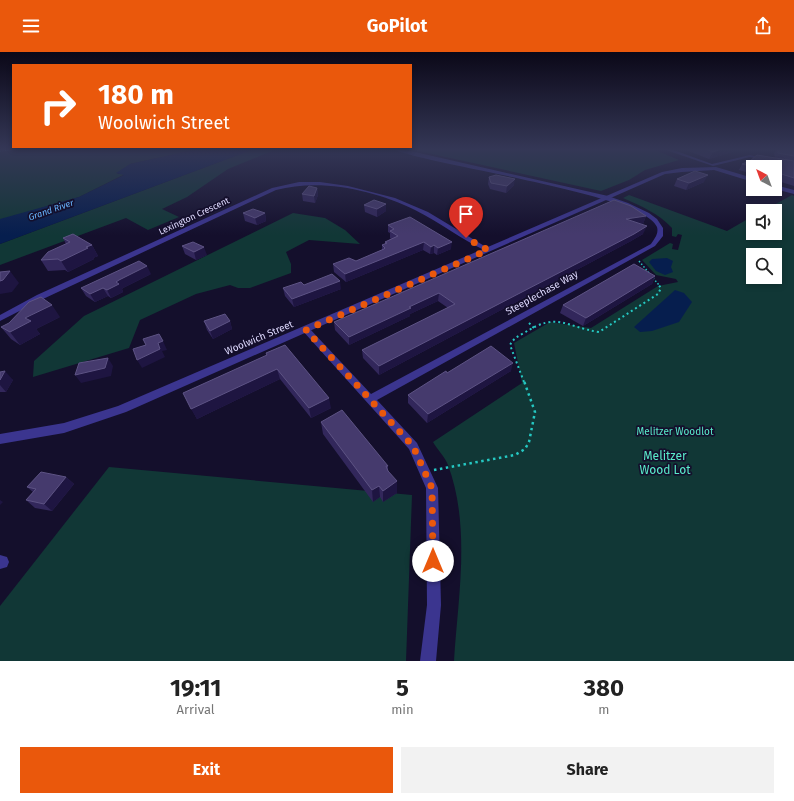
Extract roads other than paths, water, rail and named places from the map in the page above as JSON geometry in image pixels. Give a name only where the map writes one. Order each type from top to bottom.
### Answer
[{"type":"street","points":[[518,177],[608,198]]},
{"type":"street","name":"Woolwich Street","points":[[0,439],[64,428],[122,409],[656,177]]},
{"type":"street","name":"Lexington Crescent","points":[[0,318],[40,297],[274,189],[291,185],[307,183],[334,185],[394,199],[418,209],[488,250]]},
{"type":"street","points":[[782,189],[794,192]]},
{"type":"street","name":"Steeplechase Way","points":[[370,398],[657,241],[660,237],[661,230],[658,224],[641,211],[608,198]]},
{"type":"street","points":[[306,330],[413,446],[432,488],[434,604],[428,661]]},
{"type":"water","name":"Grand River","points":[[119,177],[178,177],[0,244],[0,219],[79,197]]},
{"type":"water","points":[[667,258],[673,261],[671,267],[673,272],[665,275],[656,271],[649,262],[652,259]]},
{"type":"water","points":[[675,290],[684,293],[692,302],[679,322],[652,331],[640,332],[634,327]]},
{"type":"park label","name":"Melitzer Woodlot","points":[[675,432]]},
{"type":"park label","name":"Melitzer Wood Lot","points":[[665,463]]}]
